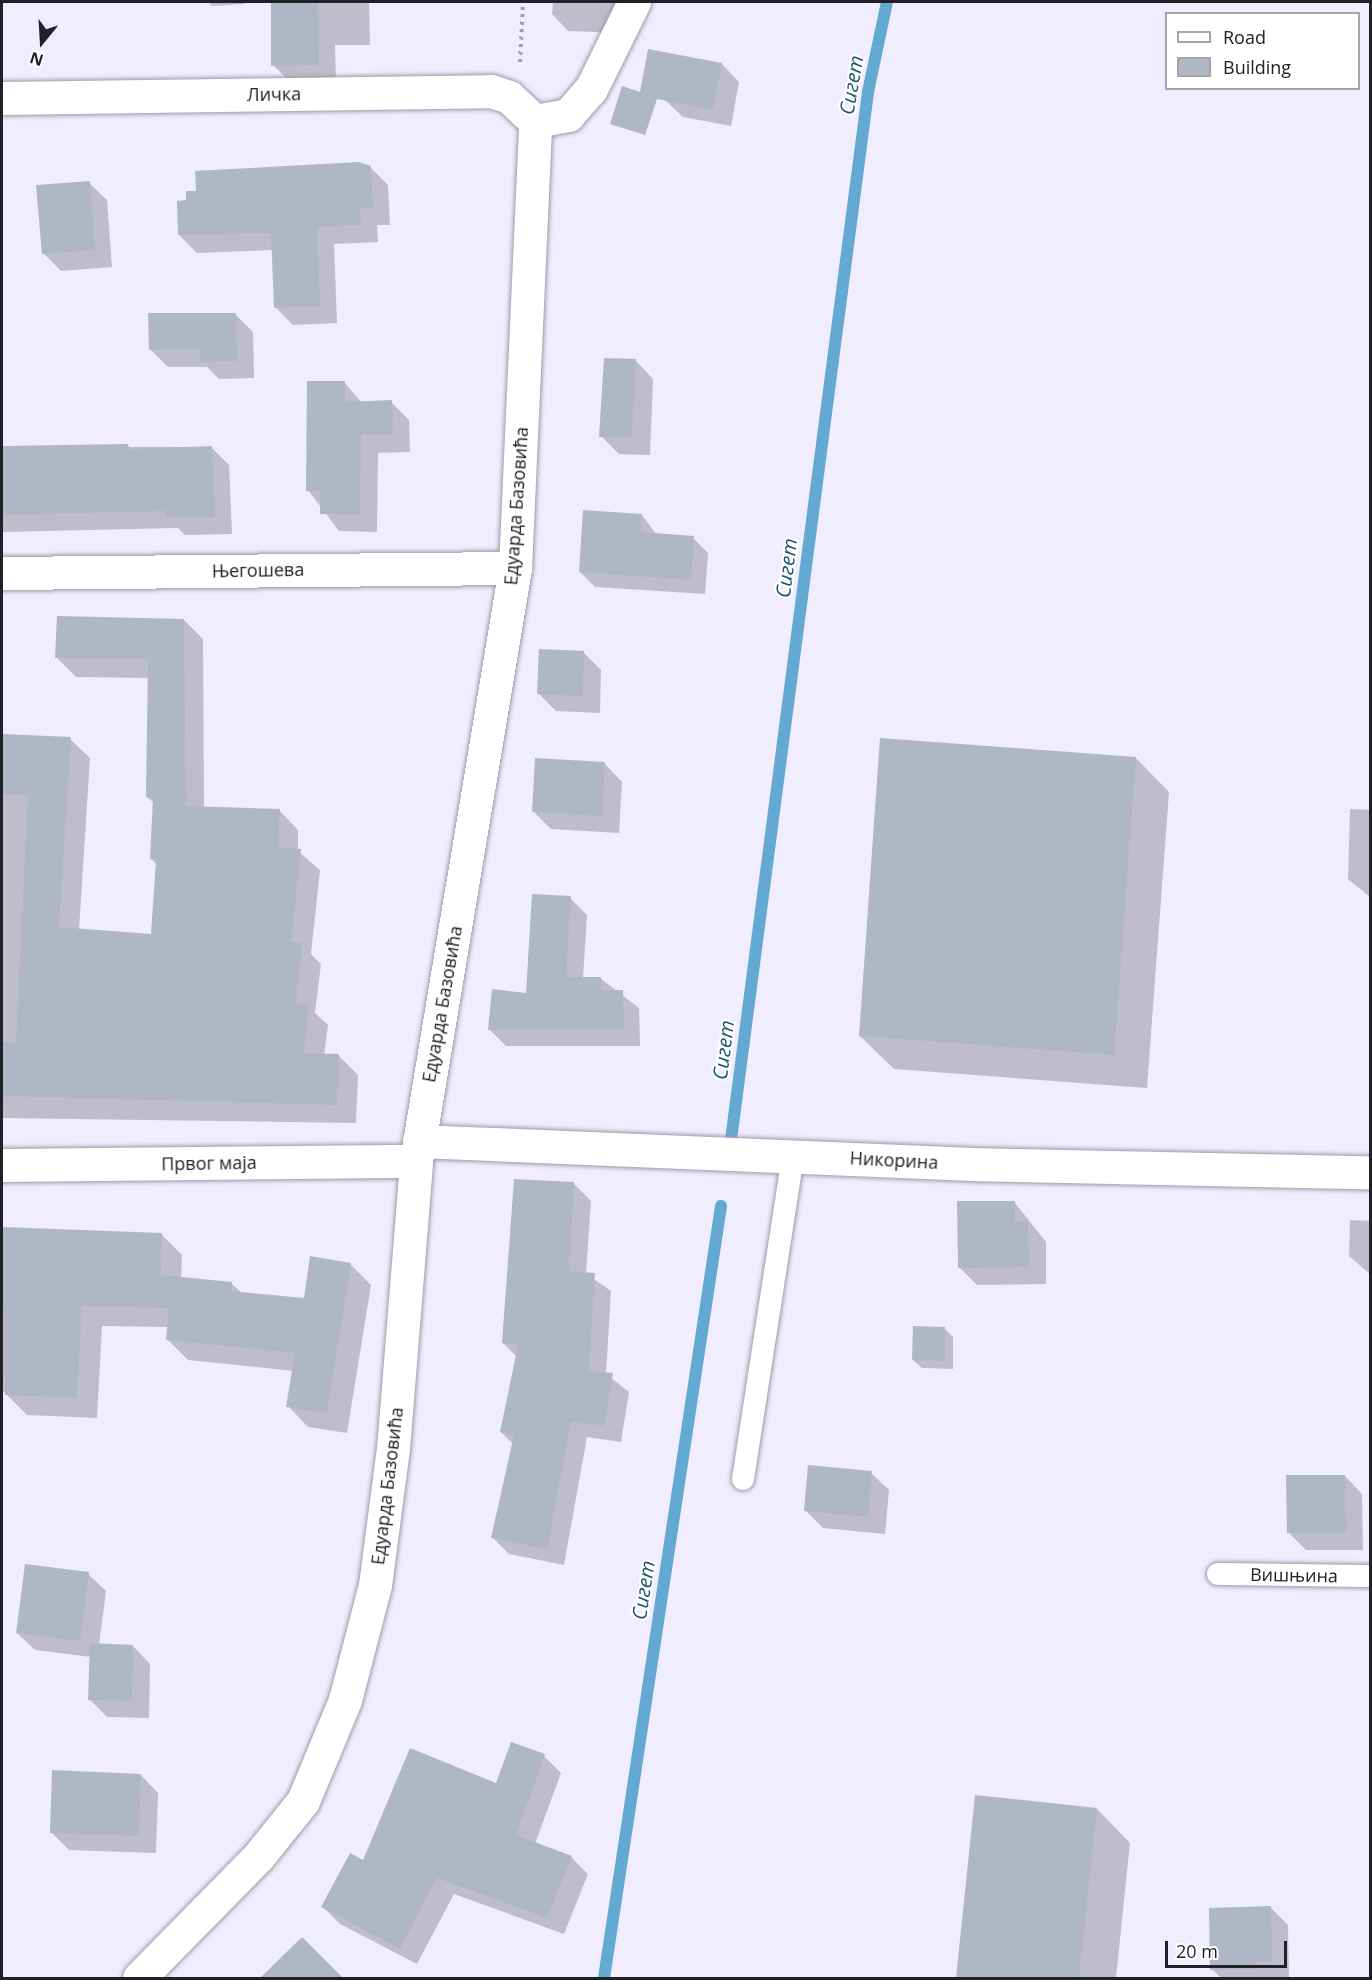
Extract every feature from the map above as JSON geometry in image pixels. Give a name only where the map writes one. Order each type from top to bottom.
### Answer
[{"type":"street","points":[[509,97],[535,122],[568,115],[591,89],[634,2]]},
{"type":"street","name":"Личка","points":[[2,98],[471,90],[509,97]]},
{"type":"street","name":"Едуарда Базовића","points":[[139,1978],[258,1857],[303,1801],[345,1700],[375,1585],[384,1517],[417,1151],[515,568],[535,122]]},
{"type":"street","name":"Његошева","points":[[2,573],[515,568]]},
{"type":"street","name":"Никорина","points":[[417,1151],[793,1155],[1371,1172]]},
{"type":"street","name":"Првог маја","points":[[2,1165],[417,1151]]},
{"type":"lane","points":[[743,1479],[793,1155]]},
{"type":"lane","name":"Вишњина","points":[[1218,1574],[1371,1576]]},
{"type":"path","points":[[509,97],[520,72],[523,2]]},
{"type":"building","points":[[271,2],[318,2],[319,65],[271,66]]},
{"type":"building","points":[[648,49],[722,63],[713,110],[657,99],[645,135],[610,124],[622,86],[640,92]]},
{"type":"building","points":[[359,162],[371,166],[373,208],[360,208],[361,225],[317,227],[320,306],[274,308],[271,233],[178,235],[177,201],[186,200],[186,191],[196,191],[195,171]]},
{"type":"building","points":[[90,181],[95,250],[42,254],[36,185]]},
{"type":"building","points":[[148,313],[236,313],[237,361],[200,362],[200,349],[149,350]]},
{"type":"building","points":[[604,358],[636,359],[632,438],[599,437]]},
{"type":"building","points":[[307,381],[345,381],[345,402],[392,400],[393,435],[361,435],[360,515],[320,514],[320,491],[306,491]]},
{"type":"building","points":[[128,444],[129,449],[212,446],[215,517],[166,518],[165,511],[2,515],[2,446]]},
{"type":"building","points":[[583,510],[642,514],[641,532],[694,536],[691,580],[579,572]]},
{"type":"building","points":[[57,616],[184,619],[186,806],[280,809],[278,847],[301,849],[291,942],[302,943],[296,1003],[309,1004],[304,1053],[339,1054],[337,1105],[2,1096],[2,1042],[16,1042],[28,795],[2,794],[2,734],[71,737],[59,927],[151,934],[156,860],[150,859],[153,798],[146,797],[148,659],[55,658]]},
{"type":"building","points":[[539,649],[584,651],[583,696],[537,694]]},
{"type":"building","points":[[880,738],[1136,757],[1114,1055],[859,1036]]},
{"type":"building","points":[[535,758],[605,762],[602,816],[532,812]]},
{"type":"building","points":[[532,894],[571,896],[566,977],[601,977],[601,990],[623,990],[624,1030],[488,1030],[492,989],[526,993]]},
{"type":"building","points":[[514,1179],[574,1182],[569,1271],[595,1273],[589,1371],[613,1373],[604,1426],[571,1421],[547,1549],[491,1538],[514,1435],[500,1432],[518,1345],[502,1343]]},
{"type":"building","points":[[957,1201],[1015,1201],[1015,1222],[1028,1222],[1029,1267],[958,1268]]},
{"type":"building","points":[[2,1227],[162,1233],[161,1275],[232,1282],[231,1291],[304,1298],[310,1256],[351,1263],[327,1413],[286,1407],[295,1353],[166,1340],[169,1308],[82,1306],[77,1398],[5,1395]]},
{"type":"building","points":[[913,1326],[945,1327],[945,1361],[912,1360]]},
{"type":"building","points":[[808,1465],[872,1471],[868,1517],[804,1511]]},
{"type":"building","points":[[1286,1475],[1345,1475],[1346,1533],[1287,1533]]},
{"type":"building","points":[[25,1564],[89,1572],[80,1641],[16,1633]]},
{"type":"building","points":[[90,1643],[133,1645],[132,1701],[88,1700]]},
{"type":"building","points":[[511,1742],[545,1754],[516,1835],[572,1856],[547,1918],[437,1878],[400,1949],[321,1907],[350,1853],[363,1860],[410,1748],[496,1783]]},
{"type":"building","points":[[52,1770],[141,1774],[139,1836],[50,1833]]},
{"type":"building","points":[[975,1795],[1097,1808],[1079,1978],[956,1978]]},
{"type":"building","points":[[1271,1906],[1272,1961],[1257,1962],[1257,1969],[1210,1970],[1209,1908]]},
{"type":"building","points":[[302,1937],[343,1978],[260,1978]]},
{"type":"waterway","name":"Сигет","points":[[731,1140],[868,92],[887,2]]},
{"type":"waterway","name":"Сигет","points":[[604,1978],[721,1206]]}]
